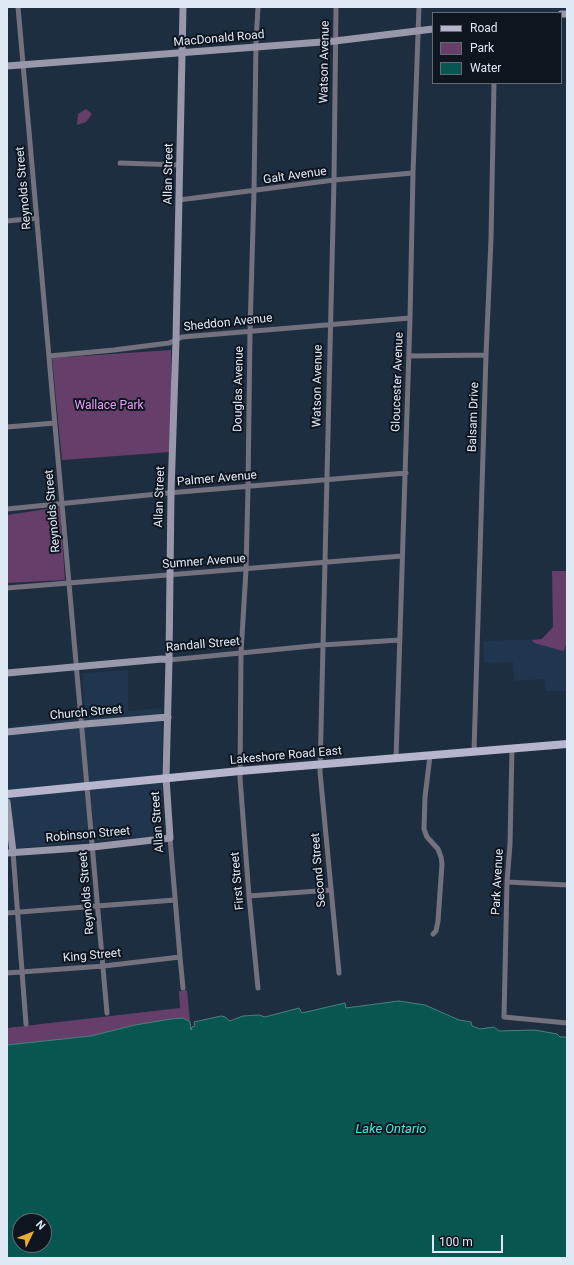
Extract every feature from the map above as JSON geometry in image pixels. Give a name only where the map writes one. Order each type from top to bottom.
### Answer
[{"type":"main road","name":"Lakeshore Road East","points":[[7,794],[240,771],[567,744]]},
{"type":"street","name":"Reynolds Street","points":[[18,7],[38,218],[107,1013]]},
{"type":"street","name":"Allan Street","points":[[183,7],[171,493],[166,778],[183,988]]},
{"type":"street","name":"Douglas Avenue","points":[[240,771],[241,653],[246,570],[258,7]]},
{"type":"street","name":"Watson Avenue","points":[[320,765],[334,180],[336,7]]},
{"type":"street","name":"Gloucester Avenue","points":[[396,758],[406,473],[413,173],[419,7]]},
{"type":"street","name":"MacDonald Road","points":[[7,66],[335,41],[432,29]]},
{"type":"street","name":"Balsam Drive","points":[[474,751],[491,238],[494,84]]},
{"type":"street","points":[[120,163],[180,165]]},
{"type":"street","name":"Galt Avenue","points":[[179,200],[334,180],[413,173]]},
{"type":"street","points":[[7,221],[38,218]]},
{"type":"street","name":"Sheddon Avenue","points":[[49,356],[169,343],[182,337],[410,318]]},
{"type":"street","points":[[409,356],[486,355]]},
{"type":"street","points":[[7,427],[55,423]]},
{"type":"street","name":"Palmer Avenue","points":[[7,509],[406,473]]},
{"type":"street","name":"Sumner Avenue","points":[[7,588],[246,570],[402,556]]},
{"type":"street","name":"Randall Street","points":[[7,673],[162,659],[169,660],[322,645],[400,640]]},
{"type":"street","name":"Church Street","points":[[7,732],[168,717]]},
{"type":"street","name":"Park Avenue","points":[[512,748],[504,1016],[567,1024]]},
{"type":"street","points":[[430,756],[425,797],[424,829],[427,837],[438,849],[442,864],[438,921],[436,931],[433,934]]},
{"type":"street","name":"Second Street","points":[[320,765],[339,973]]},
{"type":"street","name":"First Street","points":[[240,771],[249,896],[258,988]]},
{"type":"street","points":[[7,802],[10,853],[23,972],[26,1024]]},
{"type":"street","name":"Robinson Street","points":[[10,853],[93,847],[170,838]]},
{"type":"street","points":[[507,882],[567,885]]},
{"type":"street","points":[[249,896],[331,890]]},
{"type":"street","points":[[7,913],[175,900]]},
{"type":"street","name":"King Street","points":[[7,973],[104,966],[180,957]]},
{"type":"shaded area","points":[[552,571],[567,571],[567,691],[546,691],[545,679],[514,681],[513,662],[484,663],[483,641],[543,639],[553,627]]},
{"type":"shaded area","points":[[128,670],[128,711],[162,708],[162,835],[7,849],[7,727],[85,717],[82,673]]},
{"type":"green space","points":[[86,109],[92,114],[86,122],[77,125],[78,114]]},
{"type":"green space","name":"Wallace Park","points":[[171,350],[171,452],[62,460],[52,358]]},
{"type":"green space","points":[[60,507],[65,580],[7,583],[7,515]]},
{"type":"green space","points":[[552,571],[567,571],[567,642],[563,651],[534,643],[532,640],[542,639],[553,627]]},
{"type":"green space","points":[[187,990],[190,1022],[183,1018],[135,1025],[91,1036],[7,1045],[7,1028],[180,1008],[179,991]]},
{"type":"water","name":"Lake Ontario","points":[[399,1001],[425,1005],[459,1020],[471,1022],[472,1026],[480,1029],[494,1027],[499,1031],[535,1030],[557,1034],[560,1037],[567,1037],[567,1258],[7,1258],[7,1045],[91,1036],[135,1025],[183,1018],[190,1022],[191,1030],[192,1027],[195,1026],[194,1022],[221,1016],[230,1021],[243,1016],[259,1015],[265,1017],[299,1008],[302,1013],[345,1003],[346,1008]]}]
